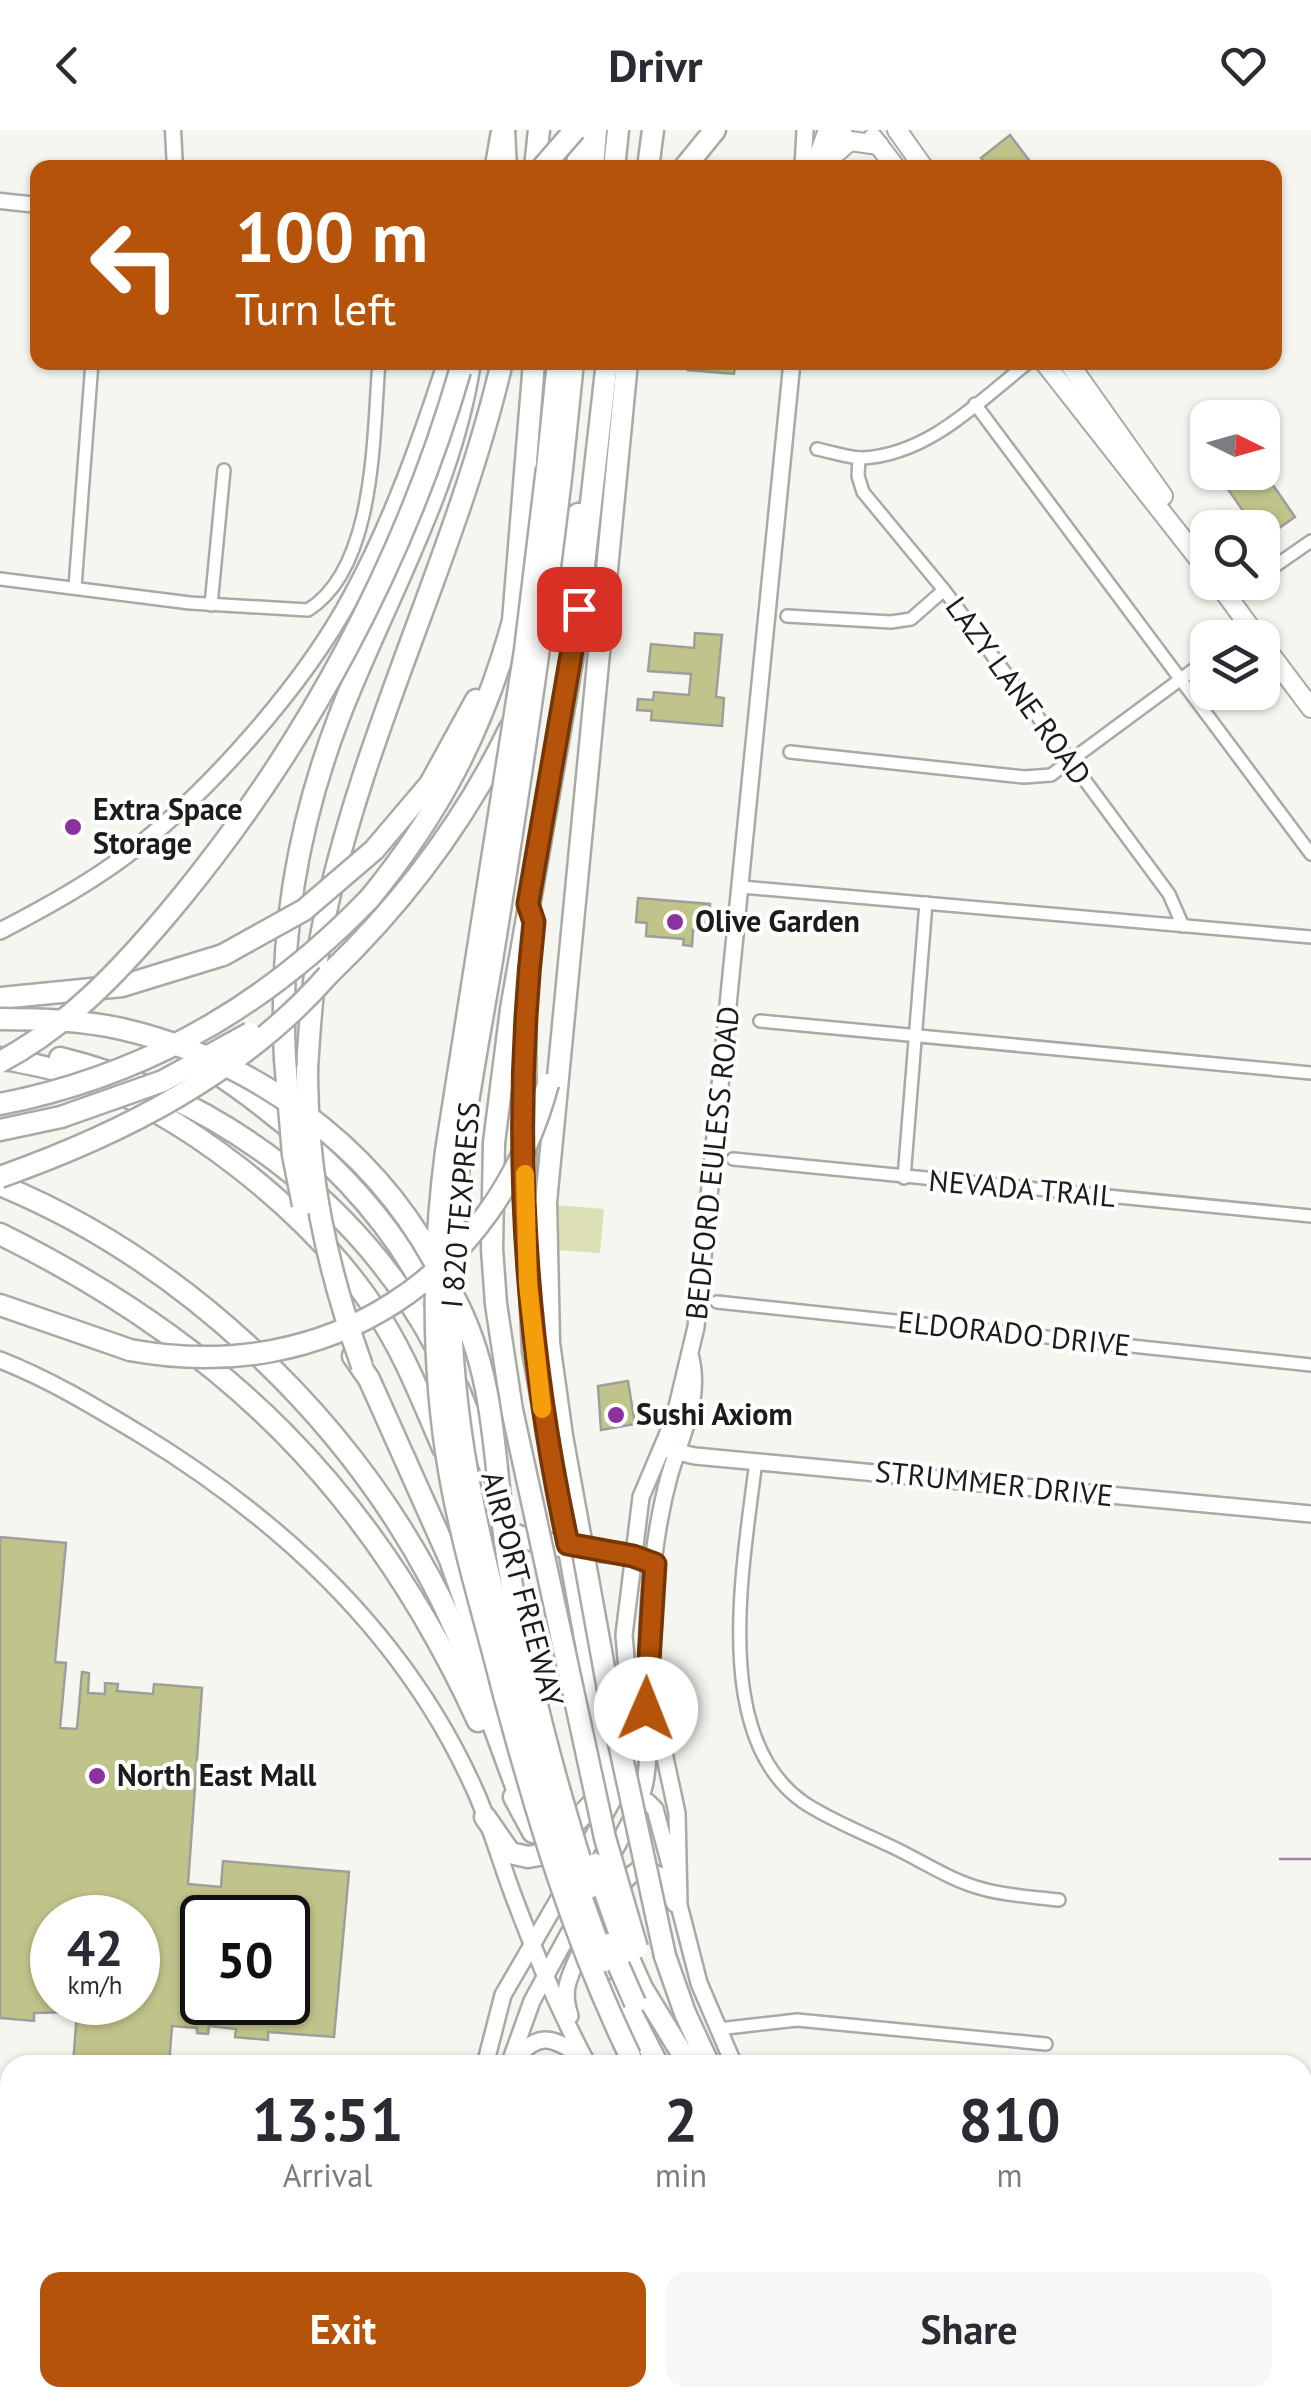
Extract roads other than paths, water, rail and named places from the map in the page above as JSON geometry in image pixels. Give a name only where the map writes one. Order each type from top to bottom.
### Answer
[{"type":"highway","points":[[502,130],[505,160]]},
{"type":"highway","points":[[540,130],[542,160]]},
{"type":"highway","points":[[544,160],[552,130]]},
{"type":"highway","points":[[550,160],[578,130]]},
{"type":"highway","points":[[577,160],[578,130]]},
{"type":"highway","points":[[594,160],[596,130]]},
{"type":"highway","points":[[649,160],[652,130]]},
{"type":"highway","points":[[691,160],[715,130]]},
{"type":"highway","points":[[0,1060],[38,1040],[115,974],[203,871],[262,789],[316,703],[364,615],[430,467],[463,370]]},
{"type":"highway","points":[[362,1366],[345,1347],[303,1208],[293,1155],[285,1059],[288,907],[311,794],[436,488],[464,370]]},
{"type":"highway","points":[[414,637],[480,370]]},
{"type":"highway","points":[[500,370],[492,406],[340,858],[314,975],[306,1124],[318,1222],[342,1311],[362,1366],[450,1560],[498,1694],[533,1832]]},
{"type":"highway","points":[[0,1104],[131,1067],[224,1020],[295,970],[370,898],[420,834],[464,761],[513,621],[533,370]]},
{"type":"highway","name":"I 820 TEXPRESS","points":[[558,370],[541,652],[461,1150],[450,1270],[451,1325],[465,1471],[510,1658],[562,1849],[605,1961],[636,2026]]},
{"type":"highway","name":"I 820 TEXPRESS","points":[[551,1864],[458,1515],[443,1426],[434,1330],[439,1205],[446,1150],[572,370]]},
{"type":"highway","points":[[0,1130],[61,1117],[132,1094],[202,1062],[292,1004],[328,975],[400,902],[462,818],[526,695],[548,636],[578,518],[592,370]]},
{"type":"highway","points":[[607,370],[575,644],[502,1066],[492,1196],[502,1358],[605,1838],[631,1950],[683,2055]]},
{"type":"highway","points":[[626,370],[558,1048],[546,1217],[549,1342],[611,1706],[665,1956],[704,2055]]},
{"type":"highway","points":[[0,998],[122,986],[223,954],[304,910],[374,850],[430,784],[465,722],[513,621]]},
{"type":"highway","points":[[485,1816],[510,1853],[528,1857],[544,1854],[602,1793],[608,1766],[545,1431],[528,1284],[523,1050],[534,922],[528,904]]},
{"type":"highway","points":[[0,1177],[58,1157],[188,1090],[291,1018],[328,975]]},
{"type":"highway","points":[[0,1008],[83,1020],[176,1052],[202,1064],[279,1117],[353,1189],[400,1248],[453,1347],[465,1402]]},
{"type":"highway","points":[[0,1018],[56,1020],[122,1029],[202,1055],[237,1072],[302,1112],[344,1146],[423,1240],[462,1313],[482,1371],[494,1424],[507,1561],[522,1637],[587,1881],[635,2003],[636,2026],[652,2055]]},
{"type":"highway","name":"AIRPORT FREEWAY","points":[[0,1045],[97,1067],[187,1104],[235,1131],[282,1164],[366,1246],[426,1328],[465,1402],[507,1511],[590,1849],[631,1950]]},
{"type":"highway","points":[[0,1305],[130,1350],[216,1358],[273,1351],[360,1322],[413,1292],[444,1268],[482,1224],[502,1194],[540,1115],[558,1048]]},
{"type":"highway","points":[[0,1060],[74,1074],[142,1104],[184,1130],[266,1192],[325,1247],[374,1306],[410,1372],[461,1489],[490,1522],[524,1538],[633,1556]]},
{"type":"highway","points":[[0,1185],[113,1245],[207,1311],[304,1403],[350,1456],[406,1537],[451,1620],[523,1805],[551,1864],[596,1986],[627,2055]]},
{"type":"highway","points":[[0,1234],[96,1283],[192,1350],[277,1426],[338,1492],[408,1588],[459,1681],[533,1832],[596,1999],[626,2055]]},
{"type":"main road","points":[[495,160],[502,130]]},
{"type":"main road","points":[[803,160],[805,130]]},
{"type":"main road","points":[[824,160],[828,130]]},
{"type":"main road","points":[[826,160],[844,130]]},
{"type":"main road","points":[[898,130],[919,160]]},
{"type":"main road","points":[[910,130],[920,160]]},
{"type":"main road","points":[[829,160],[850,141],[873,138],[890,160]]},
{"type":"main road","points":[[0,931],[72,893],[126,855],[211,778],[282,697],[352,596],[410,466],[443,370]]},
{"type":"main road","name":"BEDFORD EULESS ROAD","points":[[670,1450],[692,1405],[692,1358],[791,370]]},
{"type":"main road","points":[[1050,370],[1190,544]]},
{"type":"main road","points":[[1073,370],[1190,541]]},
{"type":"main road","points":[[1280,667],[1311,708]]},
{"type":"main road","points":[[0,1360],[102,1411],[177,1457],[287,1537],[380,1637],[422,1693],[457,1754],[535,1938],[545,1977],[583,2055]]},
{"type":"main road","points":[[488,2055],[504,1995],[628,1772],[632,1740],[624,1649],[633,1556],[641,1497],[670,1450]]},
{"type":"main road","points":[[513,2055],[519,2031],[545,1977],[640,1800],[647,1759],[646,1666],[670,1450]]},
{"type":"main road","name":"STRUMMER DRIVE","points":[[670,1450],[1311,1514]]},
{"type":"main road","points":[[633,1556],[655,1564]]},
{"type":"main road","points":[[646,1666],[677,1813],[678,1901]]},
{"type":"main road","points":[[618,1795],[640,1800],[655,1809],[661,1820],[699,1982],[730,2055]]},
{"type":"main road","points":[[584,2055],[566,1990],[574,1967],[610,1902],[633,1872],[642,1868],[662,1876],[682,1919]]},
{"type":"main road","points":[[520,2055],[548,2038],[558,2040],[577,2055]]},
{"type":"street","points":[[173,130],[175,160]]},
{"type":"street","points":[[0,201],[30,203]]},
{"type":"street","points":[[75,587],[91,370]]},
{"type":"street","points":[[0,579],[211,605],[308,610],[328,594],[357,534],[367,496],[378,370]]},
{"type":"street","points":[[817,450],[858,458],[915,446],[948,427],[1020,370]]},
{"type":"street","points":[[975,404],[1311,854]]},
{"type":"street","name":"LAZY LANE ROAD","points":[[858,458],[863,492],[944,590],[1170,894],[1182,926]]},
{"type":"street","points":[[211,605],[224,470]]},
{"type":"street","points":[[1280,563],[1311,541]]},
{"type":"street","points":[[787,616],[891,622],[910,618],[944,590]]},
{"type":"street","points":[[790,752],[1041,777],[1070,763],[1190,673]]},
{"type":"street","points":[[742,887],[1311,937]]},
{"type":"street","points":[[904,1178],[926,903]]},
{"type":"street","points":[[760,1021],[1311,1073]]},
{"type":"street","name":"NEVADA TRAIL","points":[[733,1159],[1311,1216]]},
{"type":"street","name":"ELDORADO DRIVE","points":[[716,1302],[1311,1365]]},
{"type":"street","points":[[756,1460],[740,1596],[740,1666],[748,1713],[769,1764],[802,1801],[941,1873],[982,1889],[1058,1900]]},
{"type":"street","points":[[718,2029],[797,2020],[1046,2044]]},
{"type":"waterway","points":[[1280,1859],[1311,1859]]},
{"type":"place","name":"Extra Space Storage","points":[[73,827]]},
{"type":"place","name":"Olive Garden","points":[[675,922]]},
{"type":"place","name":"Sushi Axiom","points":[[616,1415]]},
{"type":"place","name":"North East Mall","points":[[97,1776]]}]
